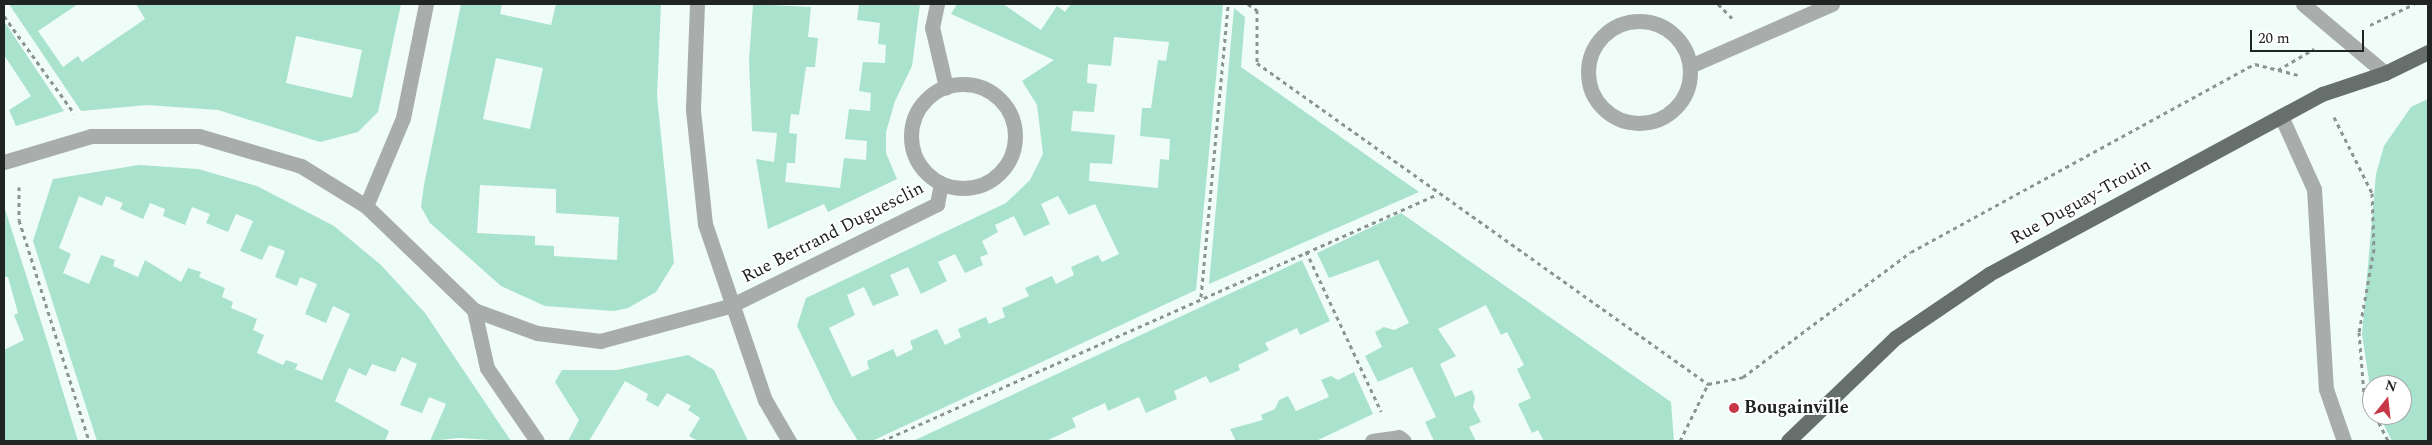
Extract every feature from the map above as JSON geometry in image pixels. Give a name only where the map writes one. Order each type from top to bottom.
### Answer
[{"type":"main road","name":"Rue Duguay-Trouin","points":[[1788,441],[1895,338],[1989,274],[2322,94],[2385,73],[2428,52]]},
{"type":"street","points":[[366,206],[403,118],[426,4]]},
{"type":"street","name":"Rue Bertrand Duguesclin","points":[[697,4],[693,110],[705,224],[730,306],[765,400],[789,441]]},
{"type":"street","points":[[937,4],[932,27],[946,87]]},
{"type":"street","points":[[1690,66],[1832,4]]},
{"type":"street","points":[[2303,4],[2385,73]]},
{"type":"street","points":[[1642,20],[1674,34],[1690,66],[1690,82],[1675,110],[1645,124],[1613,117],[1601,107],[1587,78],[1596,43],[1608,30],[1642,20]]},
{"type":"street","name":"Rue Bertrand Duguesclin","points":[[969,84],[985,88],[1010,113],[1015,131],[1006,165],[993,178],[959,188],[942,184],[917,162],[910,130],[924,100],[946,87],[969,84]]},
{"type":"street","points":[[2281,116],[2314,189],[2326,388],[2344,441]]},
{"type":"street","points":[[4,162],[19,154],[91,136],[199,136],[301,166],[366,206],[474,310],[537,333],[600,341],[730,306]]},
{"type":"street","name":"Rue Bertrand Duguesclin","points":[[730,306],[937,204],[942,184]]},
{"type":"street","points":[[474,310],[487,368],[537,441]]},
{"type":"street","points":[[1372,441],[1399,439]]},
{"type":"path","points":[[1201,297],[1228,4]]},
{"type":"path","points":[[1248,4],[1256,10],[1257,63],[1438,194],[1708,384],[1743,378],[1911,252],[2041,179],[2255,64],[2309,78],[2322,94],[2372,193],[2374,249],[2359,332],[2362,375]]},
{"type":"path","points":[[2366,27],[2414,4]]},
{"type":"path","points":[[4,16],[91,136]]},
{"type":"path","points":[[2278,70],[2316,47]]},
{"type":"path","points":[[19,154],[19,220],[89,441]]},
{"type":"path","points":[[882,441],[1201,297],[1438,194]]},
{"type":"path","points":[[1306,251],[1399,439]]},
{"type":"path","points":[[1680,441],[1708,384]]},
{"type":"path","points":[[2380,425],[2388,441]]},
{"type":"green space","points":[[9,4],[78,4],[38,31],[63,67],[78,56],[82,62],[145,19],[136,4],[401,4],[378,112],[358,132],[320,142],[218,110],[147,105],[81,111]],"holes":[[[296,36],[362,50],[352,98],[286,83]]]},
{"type":"green space","points":[[461,4],[502,4],[500,14],[551,25],[556,4],[661,4],[657,96],[674,263],[656,292],[628,308],[614,311],[545,306],[501,286],[430,223],[421,207]],"holes":[[[496,58],[543,68],[530,129],[483,119]],[[480,185],[556,189],[556,213],[619,217],[617,260],[554,256],[554,246],[535,245],[535,236],[477,233]]]},
{"type":"green space","points":[[753,4],[811,7],[808,37],[818,38],[815,67],[806,67],[799,115],[791,114],[789,133],[797,134],[795,163],[787,163],[785,182],[840,188],[844,158],[866,160],[867,141],[845,139],[849,109],[870,111],[871,93],[859,91],[863,62],[885,63],[886,45],[878,44],[880,23],[857,20],[859,4],[920,4],[912,66],[895,101],[886,132],[886,153],[897,179],[828,212],[824,204],[768,229],[756,159],[774,162],[777,133],[752,131],[749,61]]},
{"type":"green space","points":[[957,4],[1003,4],[1041,30],[1057,6],[1065,12],[1071,4],[1223,4],[1196,290],[872,441],[858,441],[834,403],[797,326],[806,298],[1006,203],[1030,180],[1043,154],[1037,105],[1022,81],[1054,60],[951,14]],"holes":[[[1114,37],[1169,42],[1166,61],[1158,60],[1151,108],[1142,108],[1140,136],[1170,139],[1169,160],[1160,159],[1158,188],[1089,181],[1090,163],[1112,164],[1115,135],[1071,131],[1073,111],[1094,112],[1097,84],[1087,83],[1088,64],[1111,66]],[[1058,196],[1069,215],[1095,204],[1119,254],[1102,262],[1098,255],[1071,267],[1074,275],[1056,284],[1052,276],[1025,288],[1029,296],[1002,308],[1005,317],[989,324],[986,317],[958,329],[961,337],[945,345],[937,329],[910,341],[913,349],[897,357],[893,349],[867,361],[869,369],[852,377],[829,328],[855,315],[847,295],[864,287],[873,306],[899,295],[890,275],[908,267],[921,294],[947,281],[938,262],[955,254],[965,273],[983,265],[980,257],[988,254],[982,241],[998,232],[995,225],[1014,216],[1024,236],[1050,224],[1041,204]]]},
{"type":"green space","points":[[1234,8],[1245,17],[1241,67],[1419,192],[1209,284]]},
{"type":"green space","points":[[4,21],[64,111],[16,126],[9,110],[31,96],[4,55]]},
{"type":"green space","points":[[2428,99],[2428,441],[2392,441],[2384,425],[2412,425],[2412,375],[2368,375],[2362,334],[2376,174],[2384,146],[2411,107]]},
{"type":"green space","points":[[139,165],[198,169],[257,186],[334,226],[381,265],[425,313],[511,441],[458,438],[430,441],[446,404],[429,397],[422,413],[400,405],[417,364],[402,357],[395,372],[372,364],[366,376],[349,368],[335,401],[389,431],[385,441],[97,441],[33,241],[53,179]],"holes":[[[79,196],[102,206],[106,196],[123,203],[120,209],[143,219],[150,203],[165,209],[163,216],[185,225],[192,207],[210,214],[206,223],[228,232],[236,214],[253,221],[240,251],[262,260],[269,245],[285,251],[275,277],[297,286],[300,277],[317,284],[305,314],[326,323],[333,306],[350,314],[322,380],[295,369],[298,364],[286,360],[283,365],[257,353],[264,335],[253,330],[257,319],[231,308],[233,302],[222,297],[225,288],[199,277],[201,272],[188,268],[181,282],[145,260],[138,277],[113,266],[115,260],[101,255],[89,284],[63,273],[71,254],[59,248]]]},
{"type":"green space","points":[[4,206],[78,441],[4,441],[4,350],[24,340],[14,315],[18,313],[8,277],[4,277]]},
{"type":"green space","points":[[1401,213],[1671,402],[1674,441],[1544,441],[1538,430],[1532,433],[1518,404],[1531,398],[1517,369],[1524,365],[1507,332],[1501,335],[1486,305],[1438,329],[1456,356],[1440,364],[1455,397],[1472,390],[1475,398],[1473,407],[1481,422],[1469,427],[1476,441],[1434,441],[1425,422],[1436,417],[1412,367],[1378,382],[1365,356],[1382,347],[1375,332],[1384,327],[1394,330],[1409,323],[1378,260],[1329,278],[1317,253]]},
{"type":"green space","points":[[1302,260],[1330,321],[1300,335],[1297,328],[1265,343],[1269,350],[1238,365],[1240,370],[1210,383],[1206,376],[1174,391],[1177,399],[1146,413],[1139,397],[1108,411],[1105,403],[1072,418],[1076,427],[1046,441],[913,441]]},
{"type":"green space","points":[[688,355],[714,370],[748,441],[698,441],[689,436],[700,418],[688,410],[691,406],[667,393],[658,407],[646,400],[648,394],[625,381],[589,441],[568,441],[579,420],[555,382],[562,370],[617,370]]},
{"type":"green space","points":[[1354,372],[1373,414],[1316,441],[1236,441],[1230,429],[1263,420],[1261,415],[1275,409],[1279,400],[1288,396],[1296,411],[1329,397],[1321,380],[1331,376],[1338,380]]},
{"type":"place","name":"Bougainville","points":[[1734,408]]}]
